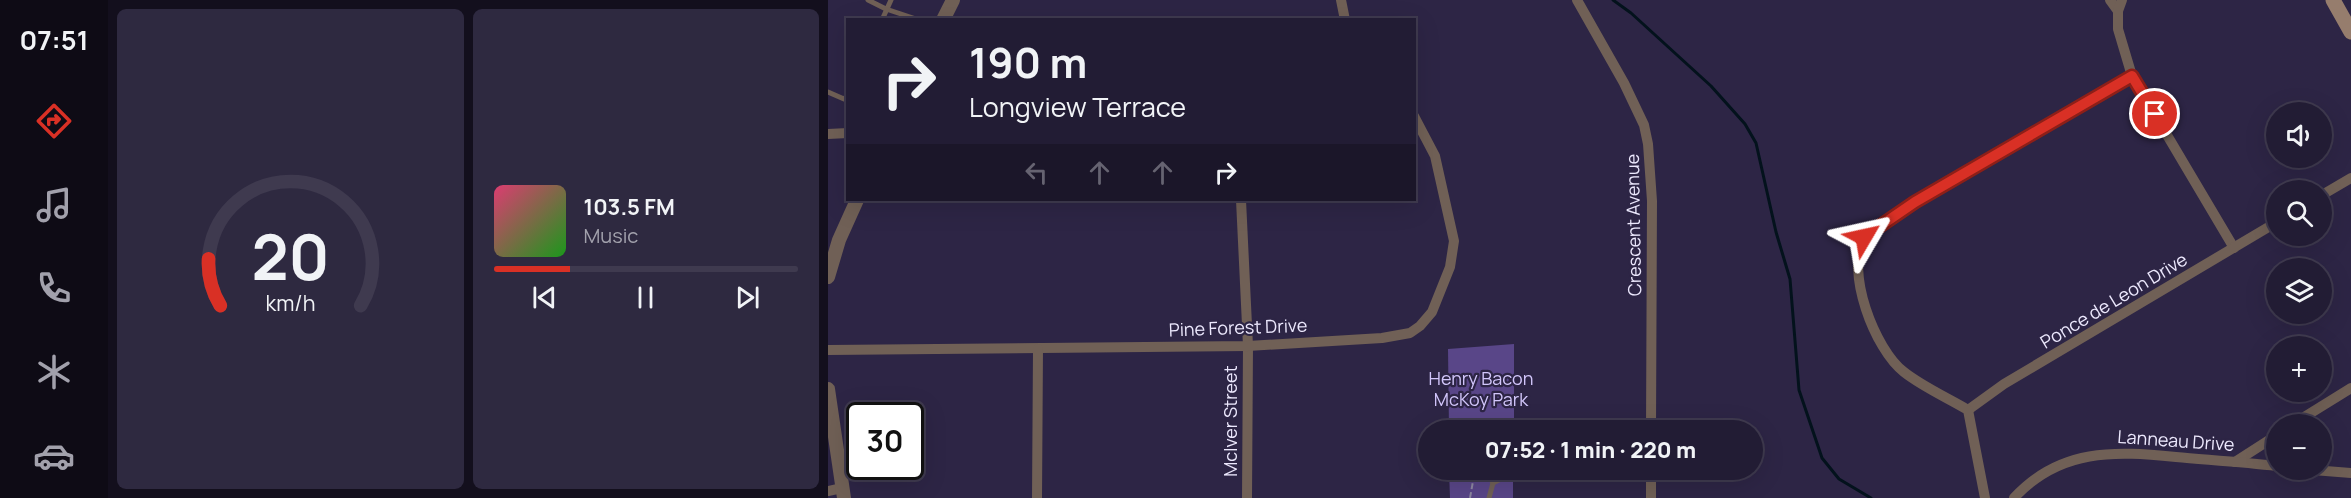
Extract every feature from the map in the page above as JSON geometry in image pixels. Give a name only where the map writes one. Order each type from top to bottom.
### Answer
[{"type":"main road","points":[[2333,0],[2351,32]]},
{"type":"street","points":[[944,18],[953,0]]},
{"type":"street","points":[[1341,0],[1345,18]]},
{"type":"street","name":"Crescent Avenue","points":[[1576,0],[1629,92],[1644,125],[1648,144],[1652,201],[1651,420]]},
{"type":"street","points":[[2110,0],[2118,11]]},
{"type":"street","points":[[2122,0],[2118,11],[2121,43],[2132,76],[2234,248]]},
{"type":"street","points":[[1985,498],[1968,410],[1905,373],[1886,352],[1872,325],[1859,273],[1860,244],[1864,237],[1915,202],[2132,76]]},
{"type":"street","name":"Pine Forest Drive","points":[[828,350],[1248,346],[1402,336],[1420,326],[1432,312],[1450,267],[1454,241],[1435,156],[1416,120]]},
{"type":"street","points":[[828,134],[846,133]]},
{"type":"street","points":[[2332,189],[2351,178]]},
{"type":"street","points":[[828,277],[839,240],[857,201]]},
{"type":"street","name":"McIver Street","points":[[1241,201],[1248,346],[1247,498]]},
{"type":"street","name":"Ponce de Leon Drive","points":[[1968,410],[2004,384],[2266,229]]},
{"type":"street","points":[[1037,498],[1038,349]]},
{"type":"street","points":[[2309,414],[2351,388]]},
{"type":"street","points":[[828,389],[843,493],[828,491]]},
{"type":"street","points":[[2235,462],[2266,442]]},
{"type":"street","name":"Lanneau Drive","points":[[2014,498],[2027,486],[2064,463],[2094,455],[2141,452],[2266,465]]},
{"type":"street","points":[[2332,472],[2351,473]]},
{"type":"street","points":[[1651,480],[1651,498]]},
{"type":"lane","points":[[868,0],[913,18]]},
{"type":"lane","points":[[883,18],[891,0]]},
{"type":"lane","points":[[828,92],[844,99],[846,97]]},
{"type":"lane","points":[[1490,498],[1493,483],[1491,480]]},
{"type":"lane","points":[[1493,483],[1499,480]]},
{"type":"path","points":[[1470,498],[1473,480]]},
{"type":"green space","name":"Henry Bacon McKoy Park","points":[[1514,344],[1514,420],[1449,420],[1448,349]]},
{"type":"green space","points":[[1449,480],[1513,480],[1513,498],[1450,498]]},
{"type":"waterway","points":[[1613,0],[1631,13],[1711,86],[1745,124],[1756,143],[1776,232],[1790,279],[1799,390],[1822,458],[1839,479],[1871,498]]},
{"type":"route","points":[[1864,237],[1915,202],[2132,76],[2155,114]]}]
